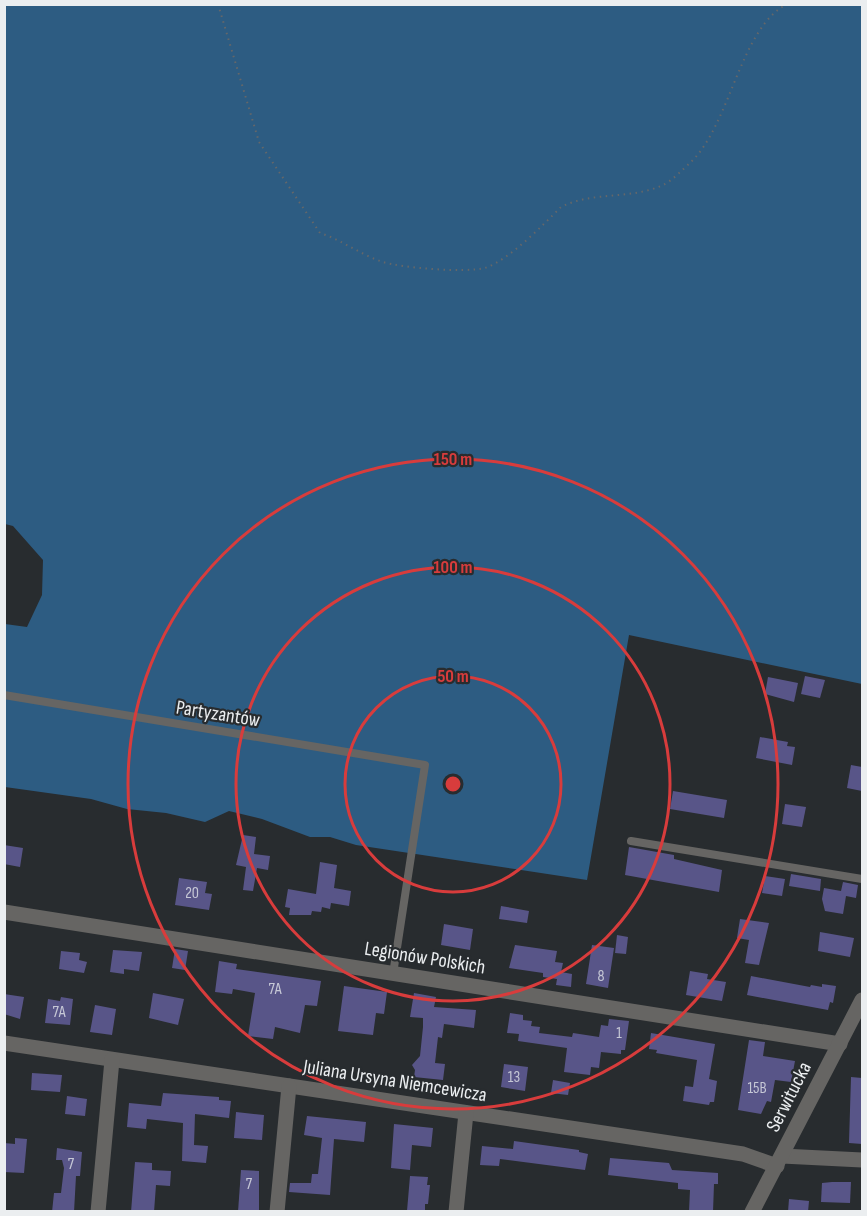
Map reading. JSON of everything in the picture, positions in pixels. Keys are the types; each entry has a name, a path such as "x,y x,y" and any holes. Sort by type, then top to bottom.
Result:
{"street":[{"name":"Legionów Polskich","path":"4,912 840,1044"},
{"name":"Serwitucka","path":"752,1212 862,1000"},
{"name":"Juliana Ursyna Niemcewicza","path":"4,1043 779,1161 862,1160"},
{"path":"98,1212 112,1060"},
{"path":"277,1212 289,1086"},
{"path":"456,1212 466,1113"}],"lane":[{"name":"Partyzantów","path":"4,695 425,765 393,974"},
{"path":"632,841 862,879"}],"path":[{"path":"218,4 259,142 320,232 335,237 381,261 404,267 470,269 485,268 500,260 561,207 572,201 664,185 693,161 721,117 758,31 787,4"}],"shaded area":[{"path":"5,5 862,5 862,684 629,635 587,880 356,845 330,837 310,837 262,819 229,811 205,822 166,813 127,809 91,799 5,787 5,624 27,627 42,595 43,560 13,526 5,524"}],"building":[{"path":"805,676 825,680 820,698 801,694"},
{"path":"768,677 798,683 794,702 765,694"},
{"path":"760,737 788,742 787,746 795,747 792,765 756,758"},
{"path":"851,765 862,767 862,791 847,788"},
{"path":"673,791 727,800 724,818 670,809"},
{"path":"785,804 806,807 802,827 782,824"},
{"path":"243,835 256,837 254,854 270,856 268,870 257,868 253,891 243,890 246,867 236,865"},
{"path":"4,845 23,848 20,867 4,864"},
{"path":"629,847 674,855 674,859 722,870 719,892 625,875"},
{"path":"320,862 337,865 334,888 351,891 349,906 331,903 330,909 322,907 321,912 312,911 311,915 289,915 290,908 285,907 288,889 316,894"},
{"path":"791,874 821,879 820,891 789,886"},
{"path":"765,876 785,879 782,896 762,893"},
{"path":"179,878 207,882 205,893 212,894 209,910 175,905"},
{"path":"843,882 858,885 856,898 846,896 843,914 825,911 822,899 824,888 841,891"},
{"path":"501,906 529,911 527,923 499,919"},
{"path":"740,919 769,923 759,965 745,963 749,940 737,938"},
{"path":"444,924 473,929 470,950 441,945"},
{"path":"820,932 854,938 850,957 818,951"},
{"path":"617,935 628,937 626,954 615,953"},
{"path":"515,945 557,951 555,962 563,963 561,972 572,974 571,987 556,985 557,979 543,977 543,973 509,968"},
{"path":"592,945 614,948 608,988 586,984"},
{"path":"175,949 188,951 185,970 172,968"},
{"path":"113,950 142,952 139,971 124,969 124,974 110,972"},
{"path":"61,951 80,953 79,960 87,962 84,973 59,969"},
{"path":"219,961 237,964 236,969 321,981 317,1006 305,1005 300,1033 275,1027 273,1039 248,1036 255,993 233,989 232,994 215,992"},
{"path":"690,971 708,974 707,979 726,982 722,1001 686,995"},
{"path":"751,976 810,987 811,985 822,987 822,984 836,986 833,1003 830,1002 828,1010 747,995"},
{"path":"344,986 387,992 384,1014 376,1013 373,1035 338,1031"},
{"path":"153,993 184,999 178,1025 149,1018"},
{"path":"414,993 436,997 434,1007 476,1010 474,1028 444,1024 442,1038 438,1037 435,1063 445,1064 443,1080 414,1077 415,1070 412,1065 420,1056 423,1018 410,1017"},
{"path":"4,994 24,997 20,1019 4,1014"},
{"path":"61,997 73,999 70,1025 45,1023 48,999 60,1001"},
{"path":"95,1005 116,1009 112,1035 90,1032"},
{"path":"510,1013 523,1015 523,1020 532,1021 531,1026 540,1027 539,1033 572,1037 573,1033 599,1037 601,1025 608,1026 609,1019 629,1021 625,1050 621,1050 621,1054 601,1052 599,1068 591,1067 590,1075 564,1072 567,1048 518,1041 519,1034 507,1033"},
{"path":"651,1033 715,1044 709,1079 717,1081 714,1102 710,1102 709,1105 683,1101 685,1086 693,1087 697,1060 656,1053 657,1050 649,1049"},
{"path":"749,1040 765,1042 763,1056 795,1061 791,1082 775,1080 771,1102 767,1101 761,1114 738,1110"},
{"path":"504,1064 528,1067 525,1091 501,1087"},
{"path":"32,1073 62,1075 60,1092 31,1090"},
{"path":"851,1077 862,1078 862,1144 849,1143"},
{"path":"553,1080 570,1083 568,1095 551,1093"},
{"path":"163,1093 219,1097 219,1100 231,1101 229,1118 195,1114 194,1145 208,1146 206,1163 182,1161 183,1123 147,1119 146,1129 127,1127 129,1103 161,1106"},
{"path":"67,1096 87,1099 85,1116 65,1114"},
{"path":"236,1112 264,1115 262,1140 234,1138"},
{"path":"307,1116 366,1122 364,1142 334,1139 330,1195 289,1192 290,1183 311,1183 312,1174 318,1174 322,1138 304,1135"},
{"path":"394,1124 433,1128 431,1147 412,1145 410,1170 391,1168"},
{"path":"15,1138 27,1139 24,1173 4,1172 4,1143 15,1144"},
{"path":"514,1141 579,1150 579,1152 588,1154 585,1170 500,1159 499,1166 480,1165 482,1146 513,1149"},
{"path":"57,1148 82,1152 80,1176 76,1176 74,1212 52,1212 54,1193 61,1193 64,1168 62,1160 56,1160"},
{"path":"610,1158 669,1163 672,1170 718,1173 718,1184 714,1184 713,1212 689,1212 690,1190 678,1189 678,1183 608,1175"},
{"path":"135,1162 152,1163 152,1170 171,1171 170,1186 156,1185 154,1212 131,1212"},
{"path":"241,1170 259,1171 259,1212 238,1212"},
{"path":"410,1176 428,1177 427,1185 430,1185 425,1212 407,1211"},
{"path":"851,1182 850,1203 821,1202 822,1183"},
{"path":"789,1199 809,1201 808,1212 788,1212"}]}
